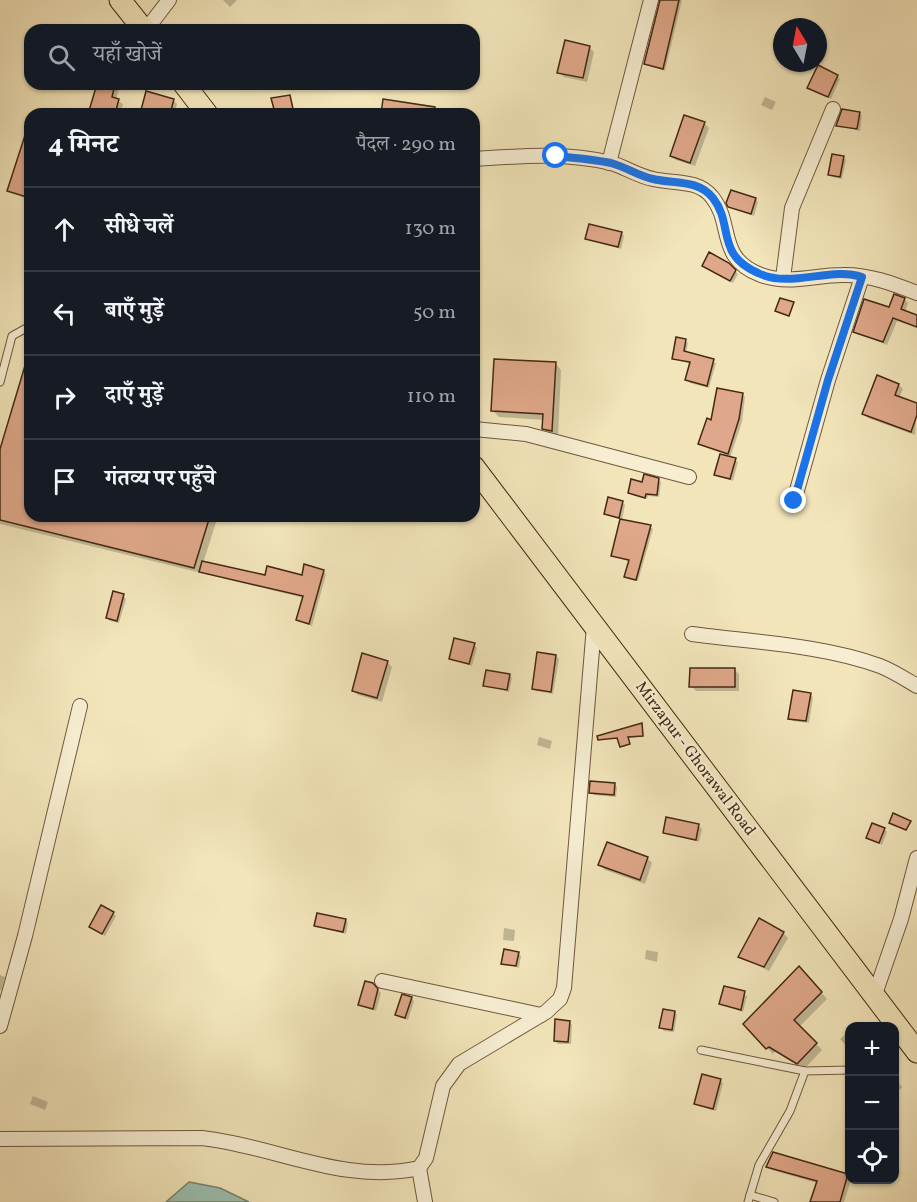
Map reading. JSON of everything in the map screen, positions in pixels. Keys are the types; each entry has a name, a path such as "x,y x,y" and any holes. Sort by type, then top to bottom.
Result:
{"main road":[{"path":"120,0 140,24"},
{"path":"189,90 202,108"},
{"name":"Mirzapur - Ghorawal Road","path":"480,475 891,1022"},
{"name":"Mirzapur - Ghorawal Road","path":"899,1033 917,1052"}],"street":[{"path":"150,24 169,0"},
{"path":"609,163 651,0"},
{"path":"783,278 792,208 833,109"},
{"path":"480,159 556,156 609,163 654,180 687,183 703,188 713,198 719,210 726,238 738,260 760,275 806,280 842,274 882,280 917,293"},
{"path":"794,501 828,380 862,277"},
{"path":"480,430 526,434 689,477"},
{"path":"0,1139 202,1138 234,1142 339,1170 398,1173 419,1168 426,1158 443,1086 448,1076 459,1064 554,1006 564,988 594,626"},
{"path":"692,634 802,648 861,660 882,667 917,686"},
{"path":"0,1026 25,936 80,706"},
{"path":"874,997 901,919 917,858"},
{"path":"382,981 541,1015"},
{"path":"419,1168 425,1202"}],"lane":[{"path":"0,382 12,336 24,329"},
{"path":"701,1050 805,1071 845,1071"},
{"path":"774,1202 749,1199 759,1165 787,1117 805,1071"}],"shaded area":[{"path":"189,1182 220,1188 249,1202 166,1202"}],"building":[{"path":"660,0 679,0 663,69 644,64"},
{"path":"565,40 590,46 583,78 557,73"},
{"path":"827,70 838,75 828,97 807,88 815,72 827,72"},
{"path":"95,90 114,90 112,97 119,99 117,108 90,108"},
{"path":"146,91 174,99 172,108 142,108"},
{"path":"290,95 293,108 274,108 271,98"},
{"path":"383,99 435,107 435,108 382,108"},
{"path":"842,109 860,112 857,129 836,126"},
{"path":"684,115 705,122 690,163 670,156"},
{"path":"24,138 24,196 7,191"},
{"path":"832,154 844,156 840,177 828,175"},
{"path":"731,190 756,198 751,214 728,207 726,203"},
{"path":"589,224 622,232 618,247 585,239"},
{"path":"709,252 729,263 736,270 730,281 702,266"},
{"path":"894,294 905,298 901,309 917,315 917,327 893,318 883,342 853,332 864,299 889,307"},
{"path":"780,298 794,302 789,316 775,311"},
{"path":"676,337 686,339 684,351 714,359 707,386 685,380 690,362 672,359"},
{"path":"494,359 556,362 552,431 542,429 543,414 491,411"},
{"path":"24,369 24,522 208,522 194,568 0,520 0,449"},
{"path":"877,375 899,384 895,395 917,403 917,415 911,432 862,414"},
{"path":"717,388 743,393 739,419 728,454 698,444 707,418 711,420"},
{"path":"720,454 736,458 730,479 714,475"},
{"path":"644,474 659,478 657,495 646,494 645,498 628,493 631,479 642,482"},
{"path":"608,497 623,501 619,518 604,514"},
{"path":"620,519 651,525 636,580 624,577 629,560 611,556"},
{"path":"202,561 265,575 267,566 302,575 304,564 324,570 309,624 296,620 303,596 199,572"},
{"path":"113,591 124,594 117,621 106,618"},
{"path":"454,638 475,643 469,664 449,659"},
{"path":"537,652 556,655 551,692 532,689"},
{"path":"362,653 388,661 377,698 352,691"},
{"path":"690,668 735,668 735,687 689,687"},
{"path":"486,670 510,674 507,690 483,686"},
{"path":"793,690 811,693 806,721 788,719"},
{"path":"642,723 643,736 628,737 630,744 620,747 617,738 598,740 597,736"},
{"path":"590,781 615,783 614,795 589,793"},
{"path":"893,813 911,821 906,830 889,823"},
{"path":"666,817 699,824 696,840 663,833"},
{"path":"872,823 885,828 879,843 866,838"},
{"path":"607,842 648,857 640,880 598,865"},
{"path":"101,905 114,912 102,934 89,927"},
{"path":"317,913 346,919 343,932 314,926"},
{"path":"759,918 784,932 764,967 738,957"},
{"path":"504,949 519,952 516,966 501,964"},
{"path":"799,966 822,992 794,1020 817,1043 797,1064 769,1047 766,1049 743,1024"},
{"path":"365,981 373,983 378,989 373,1009 358,1005"},
{"path":"724,986 745,991 741,1010 719,1004"},
{"path":"402,994 412,997 405,1018 395,1015"},
{"path":"663,1009 675,1011 672,1030 659,1028"},
{"path":"555,1019 570,1021 568,1042 554,1041"},
{"path":"702,1074 721,1079 713,1109 694,1104"},
{"path":"773,1152 845,1173 845,1184 840,1202 810,1202 817,1181 766,1167"}],"route":[{"path":"556,156 609,163 654,180 687,183 703,188 713,198 719,210 731,250 742,264 760,275 806,280 842,274 862,277 828,380 794,501"}]}
